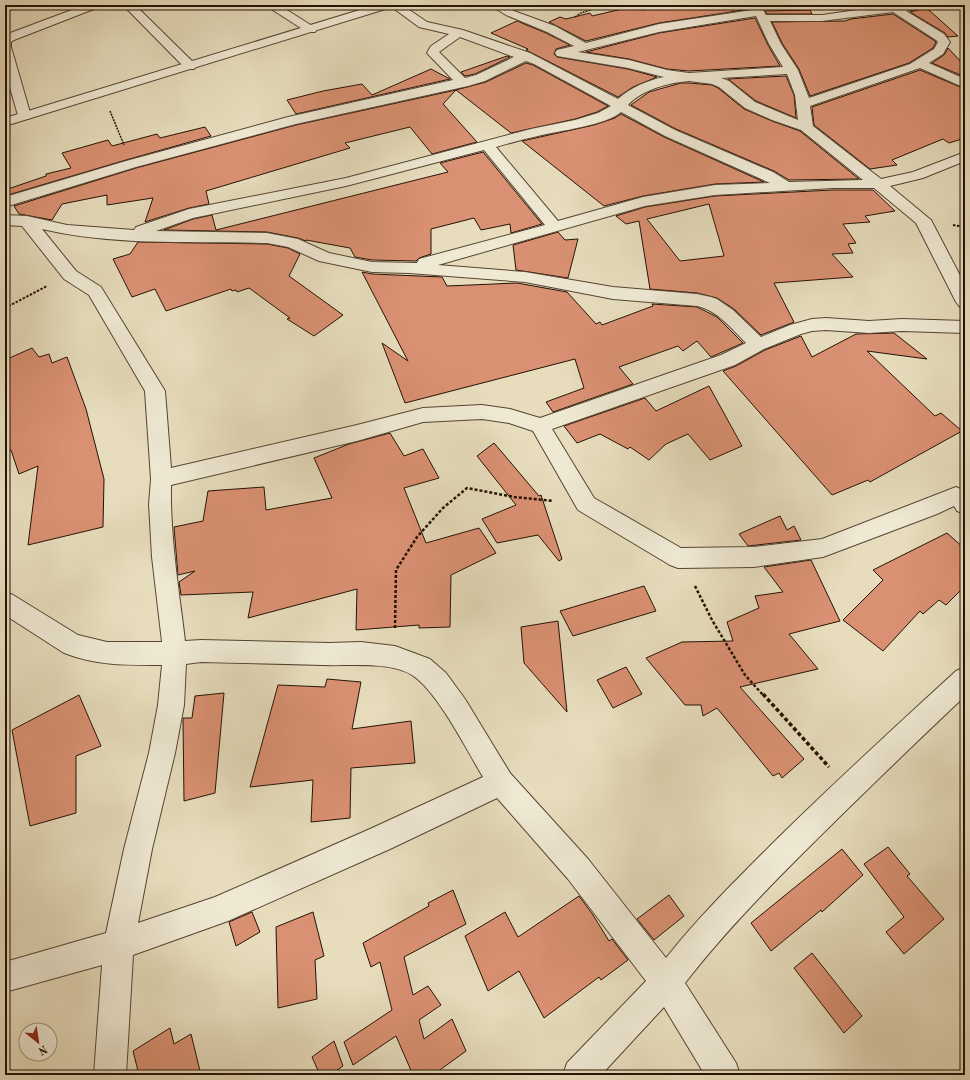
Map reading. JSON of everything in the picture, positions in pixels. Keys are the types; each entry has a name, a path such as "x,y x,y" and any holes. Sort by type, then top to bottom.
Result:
{"street":[{"path":"24,116 5,47 5,41 10,37 95,5"},
{"path":"132,5 190,66"},
{"path":"271,5 311,29"},
{"path":"5,122 311,29 363,9 388,5"},
{"path":"395,5 423,25 459,33 532,58 670,133 768,175 786,186"},
{"path":"496,5 510,13 551,29 585,46"},
{"path":"5,202 131,164 293,120 463,83 532,58 561,53 659,28 759,12 822,18 922,5"},
{"path":"804,104 908,69 939,51 944,42 940,37 894,8"},
{"path":"759,12 775,44 792,70 804,104 806,127"},
{"path":"459,33 435,49 433,53 463,83"},
{"path":"561,53 629,64 667,74 719,82 750,105 764,112 806,127 880,184 923,220 965,302"},
{"path":"919,63 965,84"},
{"path":"128,235 189,214 346,182 407,167 487,144 577,124 603,116 621,106 630,95 658,82 686,77 792,70"},
{"path":"487,144 554,226"},
{"path":"409,268 643,202 715,190 833,184 880,184 918,175 965,156"},
{"path":"16,220 67,230 128,235 267,238 292,243 325,257 372,267 409,268 525,277 612,293 697,300 712,303 727,314 758,345"},
{"path":"16,220 70,275 95,291 155,391 161,479 160,504 163,557 175,654 170,712 162,753 138,849 119,945 110,1075"},
{"path":"161,479 357,433 423,415 482,412 510,416 540,426 721,363 796,329 812,325 826,324 869,327 902,325 965,327"},
{"path":"540,426 586,504 678,558 754,556 823,548 929,508 951,497 956,496 960,498 965,505"},
{"path":"5,602 73,645 106,653 175,654 201,651 329,654 361,653 395,657 421,667 437,682 456,708 501,782 578,869 666,982 724,1075"},
{"path":"579,1075 666,982 697,943 754,882 848,788 965,679"},
{"path":"5,977 119,945 218,911 380,839 501,782"}],"path":[{"path":"551,29 569,22 581,12 605,5"},
{"path":"101,94 120,133 131,164"},
{"path":"5,308 70,275"},
{"path":"395,657 396,570 416,537 443,508 467,488 514,497 586,504"},
{"path":"678,558 692,580 712,620 745,674 848,788"}],"building":[{"path":"676,5 688,5 692,9 739,5 744,10 659,23 586,41 549,22 560,17 566,19 590,13 592,16 635,6 642,10"},
{"path":"926,8 958,36 948,37 945,33 910,12"},
{"path":"810,10 812,14 767,14 765,11"},
{"path":"893,14 935,41 936,42 933,48 909,63 810,96 799,69 782,43 772,22 845,21"},
{"path":"755,18 780,66 689,71 667,69 629,59 586,52 659,33"},
{"path":"517,21 570,45 556,49 554,54 557,57 628,69 657,77 633,87 618,97 526,50 528,49 491,33"},
{"path":"948,48 965,66 965,77 932,63 944,55"},
{"path":"507,56 510,57 475,74 465,76 461,72"},
{"path":"526,63 533,65 608,106 597,112 575,119 511,133 456,90 486,82"},
{"path":"431,69 450,79 296,114 287,100 323,91 362,84 372,95"},
{"path":"920,70 965,89 965,138 949,143 943,139 892,160 897,165 870,169 814,125 812,107"},
{"path":"786,76 794,95 796,118 756,101 728,79"},
{"path":"681,83 712,85 744,109 800,131 859,179 789,180 774,171 676,129 631,105 649,92"},
{"path":"456,90 443,104 477,142 432,154 410,127 345,143 350,148 206,191 209,204 189,208 145,222 153,198 107,205 107,195 62,204 52,220 19,214 14,206 136,168 296,125"},
{"path":"621,114 664,137 764,182 715,184 643,196 604,206 522,141 594,125 615,118"},
{"path":"205,127 211,136 8,195 5,190 46,176 46,174 71,168 62,153 108,140 112,146 157,134 160,138"},
{"path":"483,152 542,224 511,233 510,224 481,230 474,218 431,229 431,254 419,258 416,261 372,260 355,257 350,248 306,241 267,232 164,230 193,219 212,215 216,230 448,172 440,163"},
{"path":"833,190 873,190 895,211 865,216 870,222 843,224 856,243 848,244 853,253 832,254 853,277 774,283 794,322 761,335 734,309 717,298 697,293 650,289 639,221 626,224 616,216 645,207 715,196","holes":["709,204 724,256 680,261 647,219"]},
{"path":"558,232 565,240 578,239 568,278 516,270 513,245"},
{"path":"138,242 267,244 288,248 300,254 289,276 343,315 314,336 287,319 290,318 249,288 237,292 236,290 232,291 231,289 166,311 155,289 132,297 113,259 130,254"},
{"path":"362,272 372,274 442,277 447,286 517,283 567,292 596,324 600,322 602,325 653,306 652,304 697,307 717,317 743,343 711,357 697,341 683,351 678,346 619,367 633,384 553,412 546,402 584,388 575,359 405,403 382,343 408,361"},
{"path":"894,333 927,359 867,351 935,416 941,413 962,431 870,482 868,480 832,495 723,371 736,366 765,350 801,336 812,357 856,334"},
{"path":"32,348 39,357 49,354 52,363 67,357 86,409 104,479 103,527 28,545 38,466 19,474 11,450 5,452 5,360"},
{"path":"709,386 742,446 710,460 688,434 666,444 649,460 630,447 628,449 600,434 577,443 564,426 645,398 656,411"},
{"path":"390,433 404,456 423,449 439,478 404,488 426,543 479,528 496,553 451,575 450,627 419,628 419,625 356,630 357,589 248,618 253,592 181,595 179,582 195,571 178,575 174,527 203,521 208,491 264,487 266,510 332,498 314,458 349,444"},
{"path":"494,443 539,496 541,495 562,559 559,561 538,535 497,543 482,519 516,505 477,456"},
{"path":"780,516 787,530 794,526 801,540 748,546 739,534"},
{"path":"947,533 965,549 965,586 946,605 939,600 923,614 920,611 883,651 843,620 883,580 873,570"},
{"path":"811,560 840,621 789,634 818,669 740,687 804,759 782,778 779,773 773,776 717,708 703,716 701,705 685,705 646,658 682,642 733,641 727,622 759,608 755,596 783,592 764,567"},
{"path":"644,586 656,611 573,636 560,611"},
{"path":"558,621 567,712 524,663 521,627"},
{"path":"626,667 642,694 613,708 597,680"},
{"path":"327,679 361,682 352,729 411,721 415,763 351,768 350,818 311,822 313,780 250,787 278,685 325,687"},
{"path":"224,693 215,793 184,801 183,718 192,718 195,696"},
{"path":"79,695 101,746 76,756 76,813 30,826 12,730"},
{"path":"888,847 910,874 907,876 944,919 904,954 886,932 904,917 864,864"},
{"path":"842,849 863,875 822,912 821,910 771,951 751,923"},
{"path":"453,890 466,924 404,957 413,995 428,986 441,1005 419,1020 424,1039 452,1019 466,1051 433,1075 413,1075 396,1036 353,1065 344,1042 392,1010 380,962 371,967 363,943 429,906 428,903"},
{"path":"669,895 684,916 654,940 637,919"},
{"path":"579,896 609,941 612,939 628,960 601,980 599,977 544,1018 519,971 488,991 465,936 505,912 518,937"},
{"path":"252,912 260,932 236,946 229,922"},
{"path":"313,912 324,956 315,960 317,999 278,1008 276,927"},
{"path":"812,953 862,1016 844,1033 794,968"},
{"path":"170,1028 174,1044 191,1034 201,1075 139,1075 133,1051"},
{"path":"334,1041 343,1066 330,1075 320,1075 312,1057"}]}
